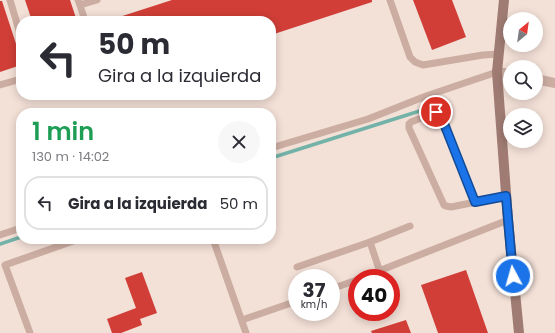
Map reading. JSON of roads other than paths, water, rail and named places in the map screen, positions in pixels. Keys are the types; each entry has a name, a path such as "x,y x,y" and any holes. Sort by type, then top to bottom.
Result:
{"street":[{"path":"504,0 497,72 508,220 519,333"},
{"path":"497,72 503,73"},
{"path":"543,80 555,83"}],"lane":[{"path":"10,0 16,20"},
{"path":"83,16 79,3 97,0"},
{"path":"390,0 410,57 415,62 423,65 498,54"},
{"path":"276,147 368,119 426,96 497,72"},
{"path":"0,85 16,80"},
{"path":"475,202 439,114 436,112 411,122 409,124 409,128 444,205 451,206 475,202 506,196"},
{"path":"387,269 508,220"},
{"path":"297,267 370,242 410,226"},
{"path":"0,235 16,230"},
{"path":"370,242 379,269"},
{"path":"30,333 3,266 65,244"},
{"path":"215,244 246,333"},
{"path":"242,320 288,304"}],"waterway":[{"path":"276,156 426,109"},
{"path":"0,244 16,239"}]}
